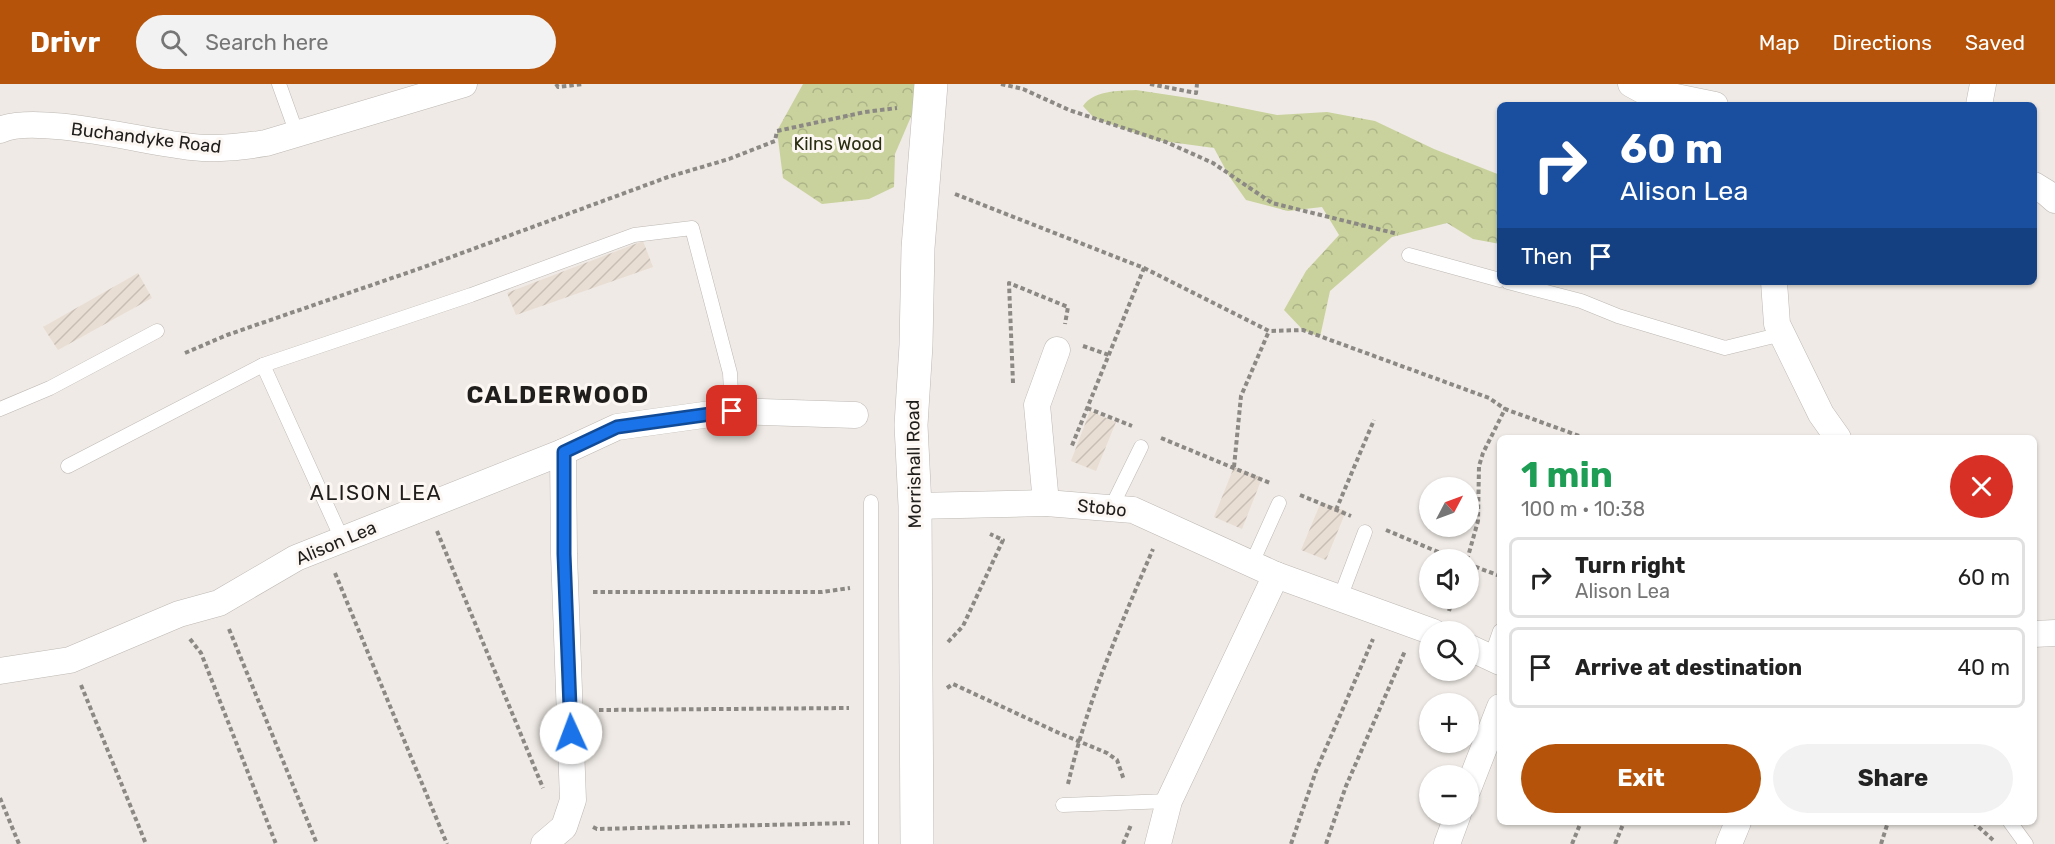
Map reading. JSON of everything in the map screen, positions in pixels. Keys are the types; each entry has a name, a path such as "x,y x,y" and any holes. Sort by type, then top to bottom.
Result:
{"street":[{"name":"Buchandyke Road","path":"0,130 32,125 90,131 194,148 232,148 266,144 464,84"},
{"name":"Morrishall Road","path":"916,844 915,506 911,425 916,345 918,248 931,84"},
{"path":"1630,84 1642,90 1700,102"},
{"path":"1980,102 1983,84"},
{"path":"2037,187 2055,200"},
{"path":"1774,285 1777,324 1821,414 1836,435"},
{"path":"1046,503 1037,405 1067,341"},
{"name":"Alison Lea","path":"0,671 70,660 178,614 219,603 296,558 564,452 617,427 732,411 855,415"},
{"path":"544,844 564,827 573,800 565,592 564,452"},
{"name":"Stobo","path":"915,506 1046,503 1133,510 1276,575 1419,626"},
{"path":"1158,844 1169,801 1276,575"},
{"path":"2037,634 2055,633"},
{"path":"1477,765 1497,715"},
{"path":"1447,844 1454,825"},
{"path":"1729,844 1737,825"}],"lane":[{"path":"279,84 297,134"},
{"path":"68,466 263,365 471,295 634,235 692,228 730,373 732,411"},
{"path":"1409,255 1497,279"},
{"path":"1520,285 1581,301 1618,316 1725,348 1782,334"},
{"path":"0,409 50,388 157,331"},
{"path":"263,365 333,543"},
{"path":"1111,508 1140,447"},
{"path":"871,502 872,844"},
{"path":"1251,563 1279,503"},
{"path":"1340,598 1365,532"},
{"path":"1486,655 1497,637"},
{"path":"1064,805 1169,801"},
{"path":"2012,825 2026,844"}],"path":[{"path":"556,84 558,87 583,84"},
{"path":"1000,84 1023,89 1069,110 1166,142 1213,163 1272,203 1399,235 1409,255"},
{"path":"1150,84 1196,93 1197,84"},
{"path":"185,353 227,335 414,270 668,177 729,159 775,141 777,131 865,112 904,107"},
{"path":"953,193 1144,268 1269,331 1303,330 1489,398 1505,409 1577,435"},
{"path":"1071,449 1144,268"},
{"path":"1013,385 1009,283 1068,307 1067,341 1109,355"},
{"path":"1234,467 1241,396 1269,331"},
{"path":"1470,549 1478,521 1479,466 1505,409"},
{"path":"1336,510 1374,420"},
{"path":"426,505 545,793"},
{"path":"947,651 948,641 963,626 1002,540 977,528 972,505"},
{"path":"1064,805 1078,740 1113,644 1164,524"},
{"path":"333,543 447,844"},
{"path":"1479,568 1497,575"},
{"path":"565,592 822,592 871,584"},
{"path":"219,603 318,844"},
{"path":"1292,844 1316,771 1384,614"},
{"path":"188,636 201,653 276,844"},
{"path":"1326,844 1346,786 1419,640"},
{"path":"70,660 146,844"},
{"path":"946,679 946,699"},
{"path":"946,688 952,684 1059,734 1107,753 1117,760 1132,803"},
{"path":"570,710 871,707"},
{"path":"0,798 19,844"},
{"path":"568,816 597,829 848,823"},
{"path":"1572,844 1580,825"},
{"path":"1615,844 1623,825"},
{"path":"1881,844 1887,825"},
{"path":"1976,825 1998,844"}],"shaded area":[{"path":"643,241 653,267 516,315 507,293"},
{"path":"138,273 152,298 58,350 43,327"},
{"path":"1090,411 1116,422 1096,471 1071,461"},
{"path":"1234,467 1262,478 1242,529 1214,517"},
{"path":"1321,502 1346,511 1326,560 1301,550"}],"green space":[{"name":"Kilns Wood","path":"803,84 925,84 895,154 894,187 869,199 822,204 783,178 777,131"},
{"path":"1136,90 1277,115 1327,112 1375,121 1434,149 1497,174 1497,243 1473,239 1447,223 1392,237 1330,291 1320,337 1303,330 1284,310 1306,271 1339,235 1322,207 1288,211 1246,200 1229,176 1214,148 1155,140 1094,118 1083,106 1093,97 1114,91"}],"district":[{"name":"CALDERWOOD","path":"558,395"},
{"name":"ALISON LEA","path":"376,493"}],"route":[{"path":"571,733 564,554 564,452 617,427 732,411"}]}
